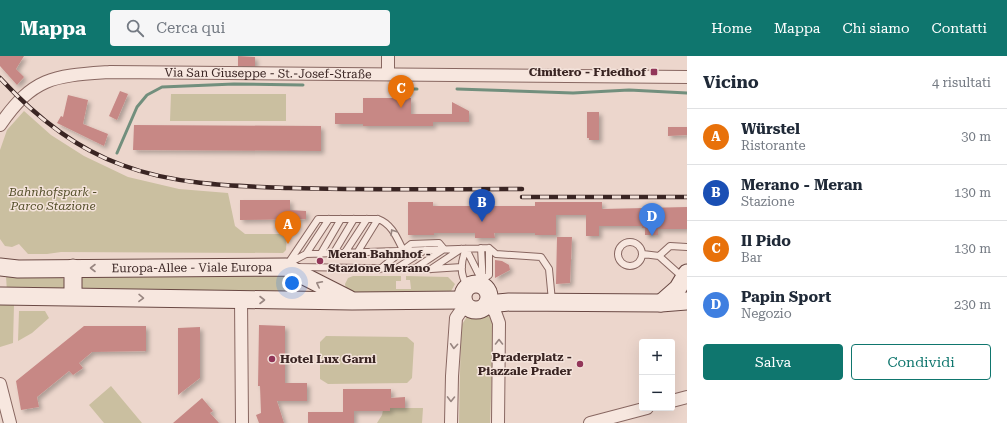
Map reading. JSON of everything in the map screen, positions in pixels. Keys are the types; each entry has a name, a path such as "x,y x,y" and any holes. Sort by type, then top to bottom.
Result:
{"street":[{"path":"388,56 388,73"},
{"name":"Via San Giuseppe - St.-Josef-Straße","path":"0,125 24,96 39,84 53,78 110,72 336,75 388,73 687,77"},
{"name":"Europa-Allee - Viale Europa","path":"0,267 290,267 352,301 472,298"},
{"path":"284,300 293,294 296,289 297,279 290,267"},
{"path":"73,268 73,296"},
{"path":"661,303 686,282"},
{"path":"0,296 352,301"},
{"path":"472,298 510,302 552,303 687,302"},
{"path":"472,298 495,312 499,323 498,423"},
{"path":"451,423 452,376 472,298"},
{"path":"241,300 242,423"},
{"path":"499,323 510,302"},
{"path":"0,384 7,422"},
{"path":"675,400 687,397"},
{"path":"590,423 639,410"}],"lane":[{"path":"290,267 306,254 329,219"},
{"path":"333,254 354,219"},
{"path":"344,254 367,219"},
{"path":"290,267 318,220 378,219 383,221 392,229 403,250"},
{"path":"357,253 378,219"},
{"path":"320,255 341,220"},
{"path":"629,241 637,243 643,254 640,262 633,266 625,265 618,256 619,248 629,241"},
{"path":"380,269 410,244 439,243 444,249"},
{"path":"659,256 670,246 687,246"},
{"path":"472,298 481,248"},
{"path":"306,254 320,255 403,250 489,248 496,254 541,257 549,269 552,303"},
{"path":"472,298 488,275 489,248"},
{"path":"414,269 444,249"},
{"path":"464,249 472,298"},
{"path":"464,249 461,261 464,280 472,298"},
{"path":"431,269 464,249"},
{"path":"396,269 426,250"},
{"path":"643,254 659,256 686,282"},
{"path":"290,267 380,269 431,269 462,267"}],"green space":[{"path":"171,94 286,94 286,121 170,121"},
{"name":"Bahnhofspark - Parco Stazione","path":"24,111 51,135 84,156 128,177 179,189 228,193 235,226 245,234 287,234 286,250 283,253 61,252 28,254 19,244 12,247 5,246 0,239 0,150 7,130"},
{"path":"282,273 293,283 292,289 289,292 81,292 77,281 83,275"},
{"path":"60,275 66,282 64,290 7,292 6,276"},
{"path":"353,276 401,276 401,281 396,281 396,289 411,289 410,280 406,280 406,276 448,277 455,284 450,293 355,295 346,289 345,284 348,278"},
{"path":"0,305 14,305 13,343 0,347"},
{"path":"19,311 45,311 49,318 32,333 18,341"},
{"path":"474,312 486,313 494,322 490,423 459,423 461,326 468,315"},
{"path":"326,336 407,337 414,343 412,378 407,383 328,384 320,379 320,342"},
{"path":"111,386 142,423 104,423 89,405"},
{"path":"390,408 423,408 422,423 377,423 383,410 390,411"}],"building":[{"path":"0,56 24,56 16,69 24,77 17,85 0,66"},
{"path":"238,56 255,57 255,66 238,66"},
{"path":"120,91 128,94 117,120 109,116"},
{"path":"68,95 88,100 83,124 108,134 104,146 57,123 61,116 63,117"},
{"path":"363,98 411,98 411,114 452,114 452,102 469,111 469,122 433,122 433,126 363,126 363,124 335,124 335,113 363,113"},
{"path":"587,112 599,112 599,140 589,140 589,138 587,138"},
{"path":"134,125 321,126 321,151 133,150"},
{"path":"668,127 687,127 687,135 668,136"},
{"path":"240,200 290,200 290,210 306,211 306,219 240,220"},
{"path":"408,202 433,202 433,206 535,206 535,202 602,202 602,209 687,207 687,229 658,229 658,235 645,235 645,228 642,228 642,226 599,226 599,236 586,236 586,215 556,215 556,235 535,235 535,233 494,233 495,238 475,238 475,233 434,233 434,235 408,235"},
{"path":"557,237 572,237 570,283 556,284"},
{"path":"495,260 502,261 509,265 510,270 495,278"},
{"path":"259,325 285,326 285,383 307,383 307,401 277,401 284,423 259,423 256,415 261,413 260,386 258,386"},
{"path":"84,326 146,326 146,351 92,352 79,363 83,368 73,375 69,371 37,397 39,407 21,410 16,381"},
{"path":"200,327 200,378 178,395 178,328"},
{"path":"343,389 391,389 391,398 405,397 405,408 390,408 390,411 354,411 354,423 308,423 308,412 343,412"},
{"path":"202,398 213,411 210,413 219,423 173,423"}],"waterway":[{"path":"117,153 137,107 147,95 162,87 234,84 303,85"},
{"path":"397,89 417,89"},
{"path":"457,89 573,93 629,90 687,93"}],"railway":[{"path":"0,78 27,105 71,140 104,158 142,172 163,177 183,181 226,185 289,188 522,189"},
{"path":"522,197 687,197"}],"place":[{"name":"Cimitero - Friedhof","path":"654,72"},
{"name":"Il Pido","path":"401,108"},
{"name":"Merano - Meran","path":"482,222"},
{"name":"Papin Sport","path":"652,236"},
{"name":"Würstel","path":"288,244"},
{"name":"Meran Bahnhof - Stazione Merano","path":"320,261"},
{"name":"Hotel Lux Garni","path":"272,359"},
{"name":"Praderplatz - Piazzale Prader","path":"580,364"}]}
